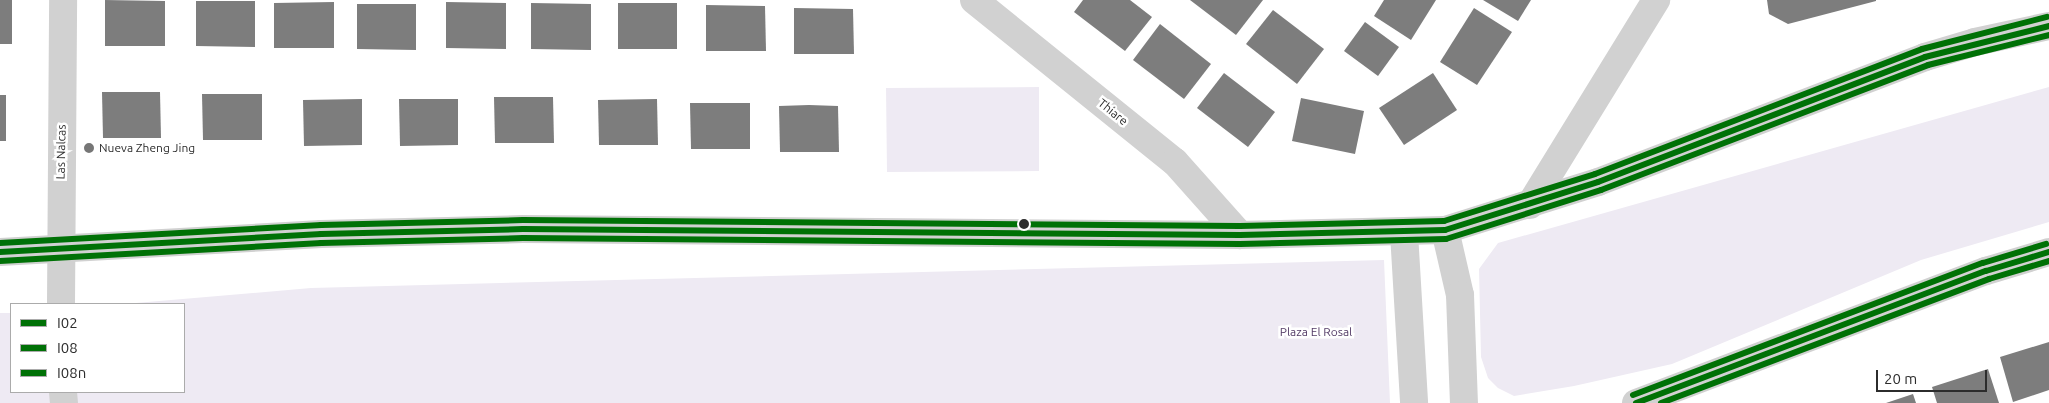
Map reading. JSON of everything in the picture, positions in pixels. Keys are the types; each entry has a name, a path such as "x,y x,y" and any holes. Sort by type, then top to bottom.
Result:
{"street":[{"name":"Las Nalcas","path":"61,303 63,0"},
{"name":"Thiare","path":"974,0 1175,162 1240,235"},
{"path":"1530,205 1656,0"},
{"path":"0,252 312,234 523,229 1240,235 1404,233 1445,230 1530,205 1925,57 1975,42 2049,26"},
{"path":"1445,230 1460,295 1464,403"},
{"path":"1404,233 1414,403"},
{"path":"1636,403 1986,271 2049,252"}],"green space":[{"path":"1039,87 1039,171 887,172 886,88"},
{"path":"2049,87 2049,222 1921,260 1672,364 1574,386 1514,396 1498,388 1488,378 1481,357 1479,269 1498,243"},
{"name":"Plaza El Rosal","path":"1384,260 1390,403 0,403 0,313 10,313 10,393 185,393 185,303 136,303 311,288"}],"building":[{"path":"0,0 12,0 12,44 0,44"},
{"path":"105,0 165,1 165,46 105,46"},
{"path":"1083,0 1130,0 1152,17 1125,51 1074,12"},
{"path":"1190,0 1263,0 1236,35"},
{"path":"1384,0 1436,0 1411,40 1374,16"},
{"path":"1483,0 1531,0 1518,21"},
{"path":"1767,0 1876,1 1788,24 1769,14"},
{"path":"196,1 255,1 255,47 196,46"},
{"path":"334,2 334,48 274,48 274,3"},
{"path":"446,2 506,3 506,49 446,48"},
{"path":"531,3 591,4 591,50 531,49"},
{"path":"618,3 677,3 677,49 618,49"},
{"path":"357,4 416,4 416,50 357,49"},
{"path":"706,5 765,6 766,51 706,51"},
{"path":"794,8 853,9 854,54 794,54"},
{"path":"1474,8 1512,32 1477,85 1440,62"},
{"path":"1273,10 1324,49 1297,84 1246,44"},
{"path":"1365,22 1399,47 1378,76 1344,51"},
{"path":"1160,24 1211,64 1184,99 1133,60"},
{"path":"1224,73 1275,112 1248,147 1197,108"},
{"path":"1433,73 1457,110 1404,145 1379,108"},
{"path":"102,92 160,92 161,138 103,138"},
{"path":"202,94 262,94 262,140 203,140"},
{"path":"0,95 6,95 6,141 0,141"},
{"path":"494,97 553,97 554,143 495,143"},
{"path":"1301,98 1364,111 1355,154 1292,141"},
{"path":"362,99 362,145 304,146 303,100"},
{"path":"399,99 458,99 458,145 400,146"},
{"path":"657,99 658,145 599,145 598,100"},
{"path":"690,103 750,103 750,149 691,149"},
{"path":"779,106 838,106 839,152 780,152"},
{"path":"2049,342 2049,390 2013,402 2000,357"},
{"path":"1988,369 1999,403 1937,403 1932,387"},
{"path":"1913,394 1916,403 1886,403"}],"transit line":[{"name":"I08n","path":"0,243 321,225 523,220 1240,226 1444,221 1595,174 1922,49 2047,17"},
{"name":"I02","path":"0,252 321,234 523,229 1240,235 1445,230 1598,182 1925,57 2049,26"},
{"name":"I08","path":"0,261 321,243 523,238 1240,244 1446,239 1601,190 1928,65 2049,35"},
{"name":"I08n","path":"1633,395 1983,263 2046,244"},
{"name":"I02","path":"1636,403 1986,271 2049,252"},
{"name":"I08","path":"1661,403 1989,279 2049,261"}],"place":[{"name":"Nueva Zheng Jing","path":"89,148"}]}
